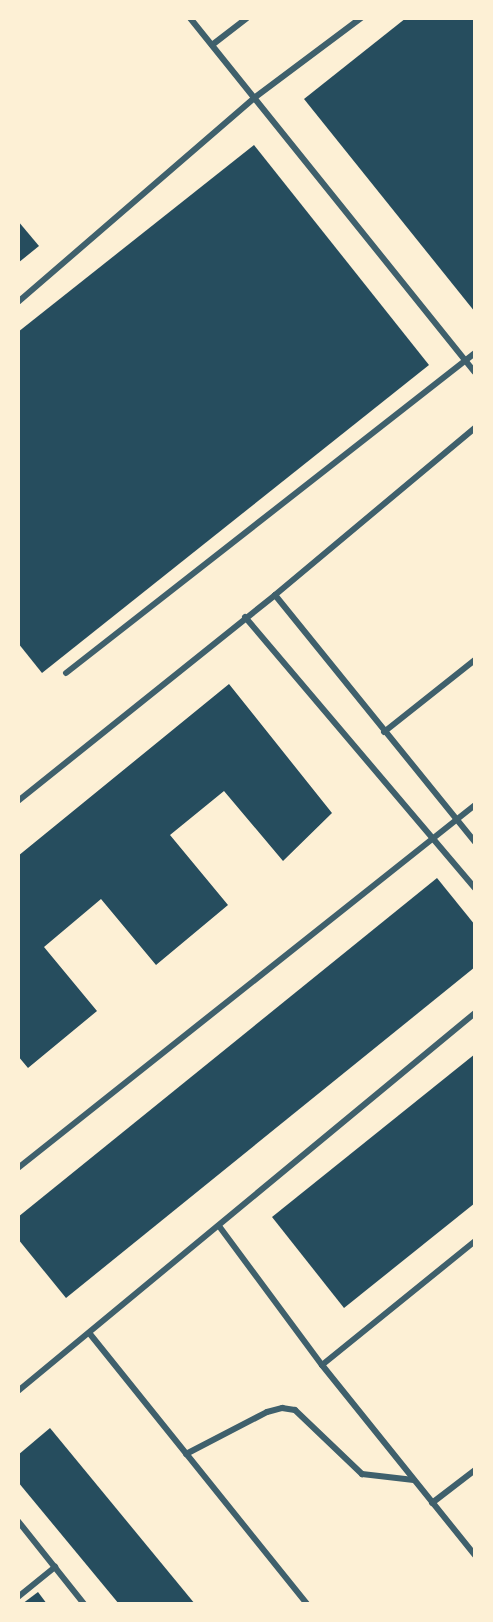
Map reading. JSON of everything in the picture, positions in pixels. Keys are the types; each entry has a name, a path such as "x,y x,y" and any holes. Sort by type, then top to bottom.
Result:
{"street":[{"path":"190,18 475,372"},
{"path":"212,45 247,18"},
{"path":"18,303 254,98 361,18"},
{"path":"66,673 475,353"},
{"path":"18,801 275,595 475,428"},
{"path":"275,595 475,842"},
{"path":"245,617 435,838 475,888"},
{"path":"384,732 475,660"},
{"path":"18,1168 475,806"},
{"path":"18,1390 90,1334 475,1013"},
{"path":"219,1226 322,1365 475,1555"},
{"path":"322,1365 475,1241"},
{"path":"90,1334 307,1604"},
{"path":"186,1454 267,1412 282,1408 295,1410 362,1474 414,1480"},
{"path":"432,1503 475,1470"},
{"path":"18,1521 84,1604"},
{"path":"18,1597 55,1567"}],"building":[{"path":"406,18 475,18 475,312 304,99"},
{"path":"254,145 429,365 42,673 18,643 18,332"},
{"path":"18,221 39,246 18,263"},
{"path":"229,684 332,813 283,861 224,791 170,835 228,905 156,965 101,899 44,947 97,1011 28,1068 18,1056 18,856"},
{"path":"437,878 475,925 475,967 66,1298 18,1239 18,1217"},
{"path":"475,1054 475,1203 344,1308 272,1217"},
{"path":"50,1428 195,1604 119,1604 18,1482 18,1455"},
{"path":"38,1592 47,1604 22,1604"}]}
